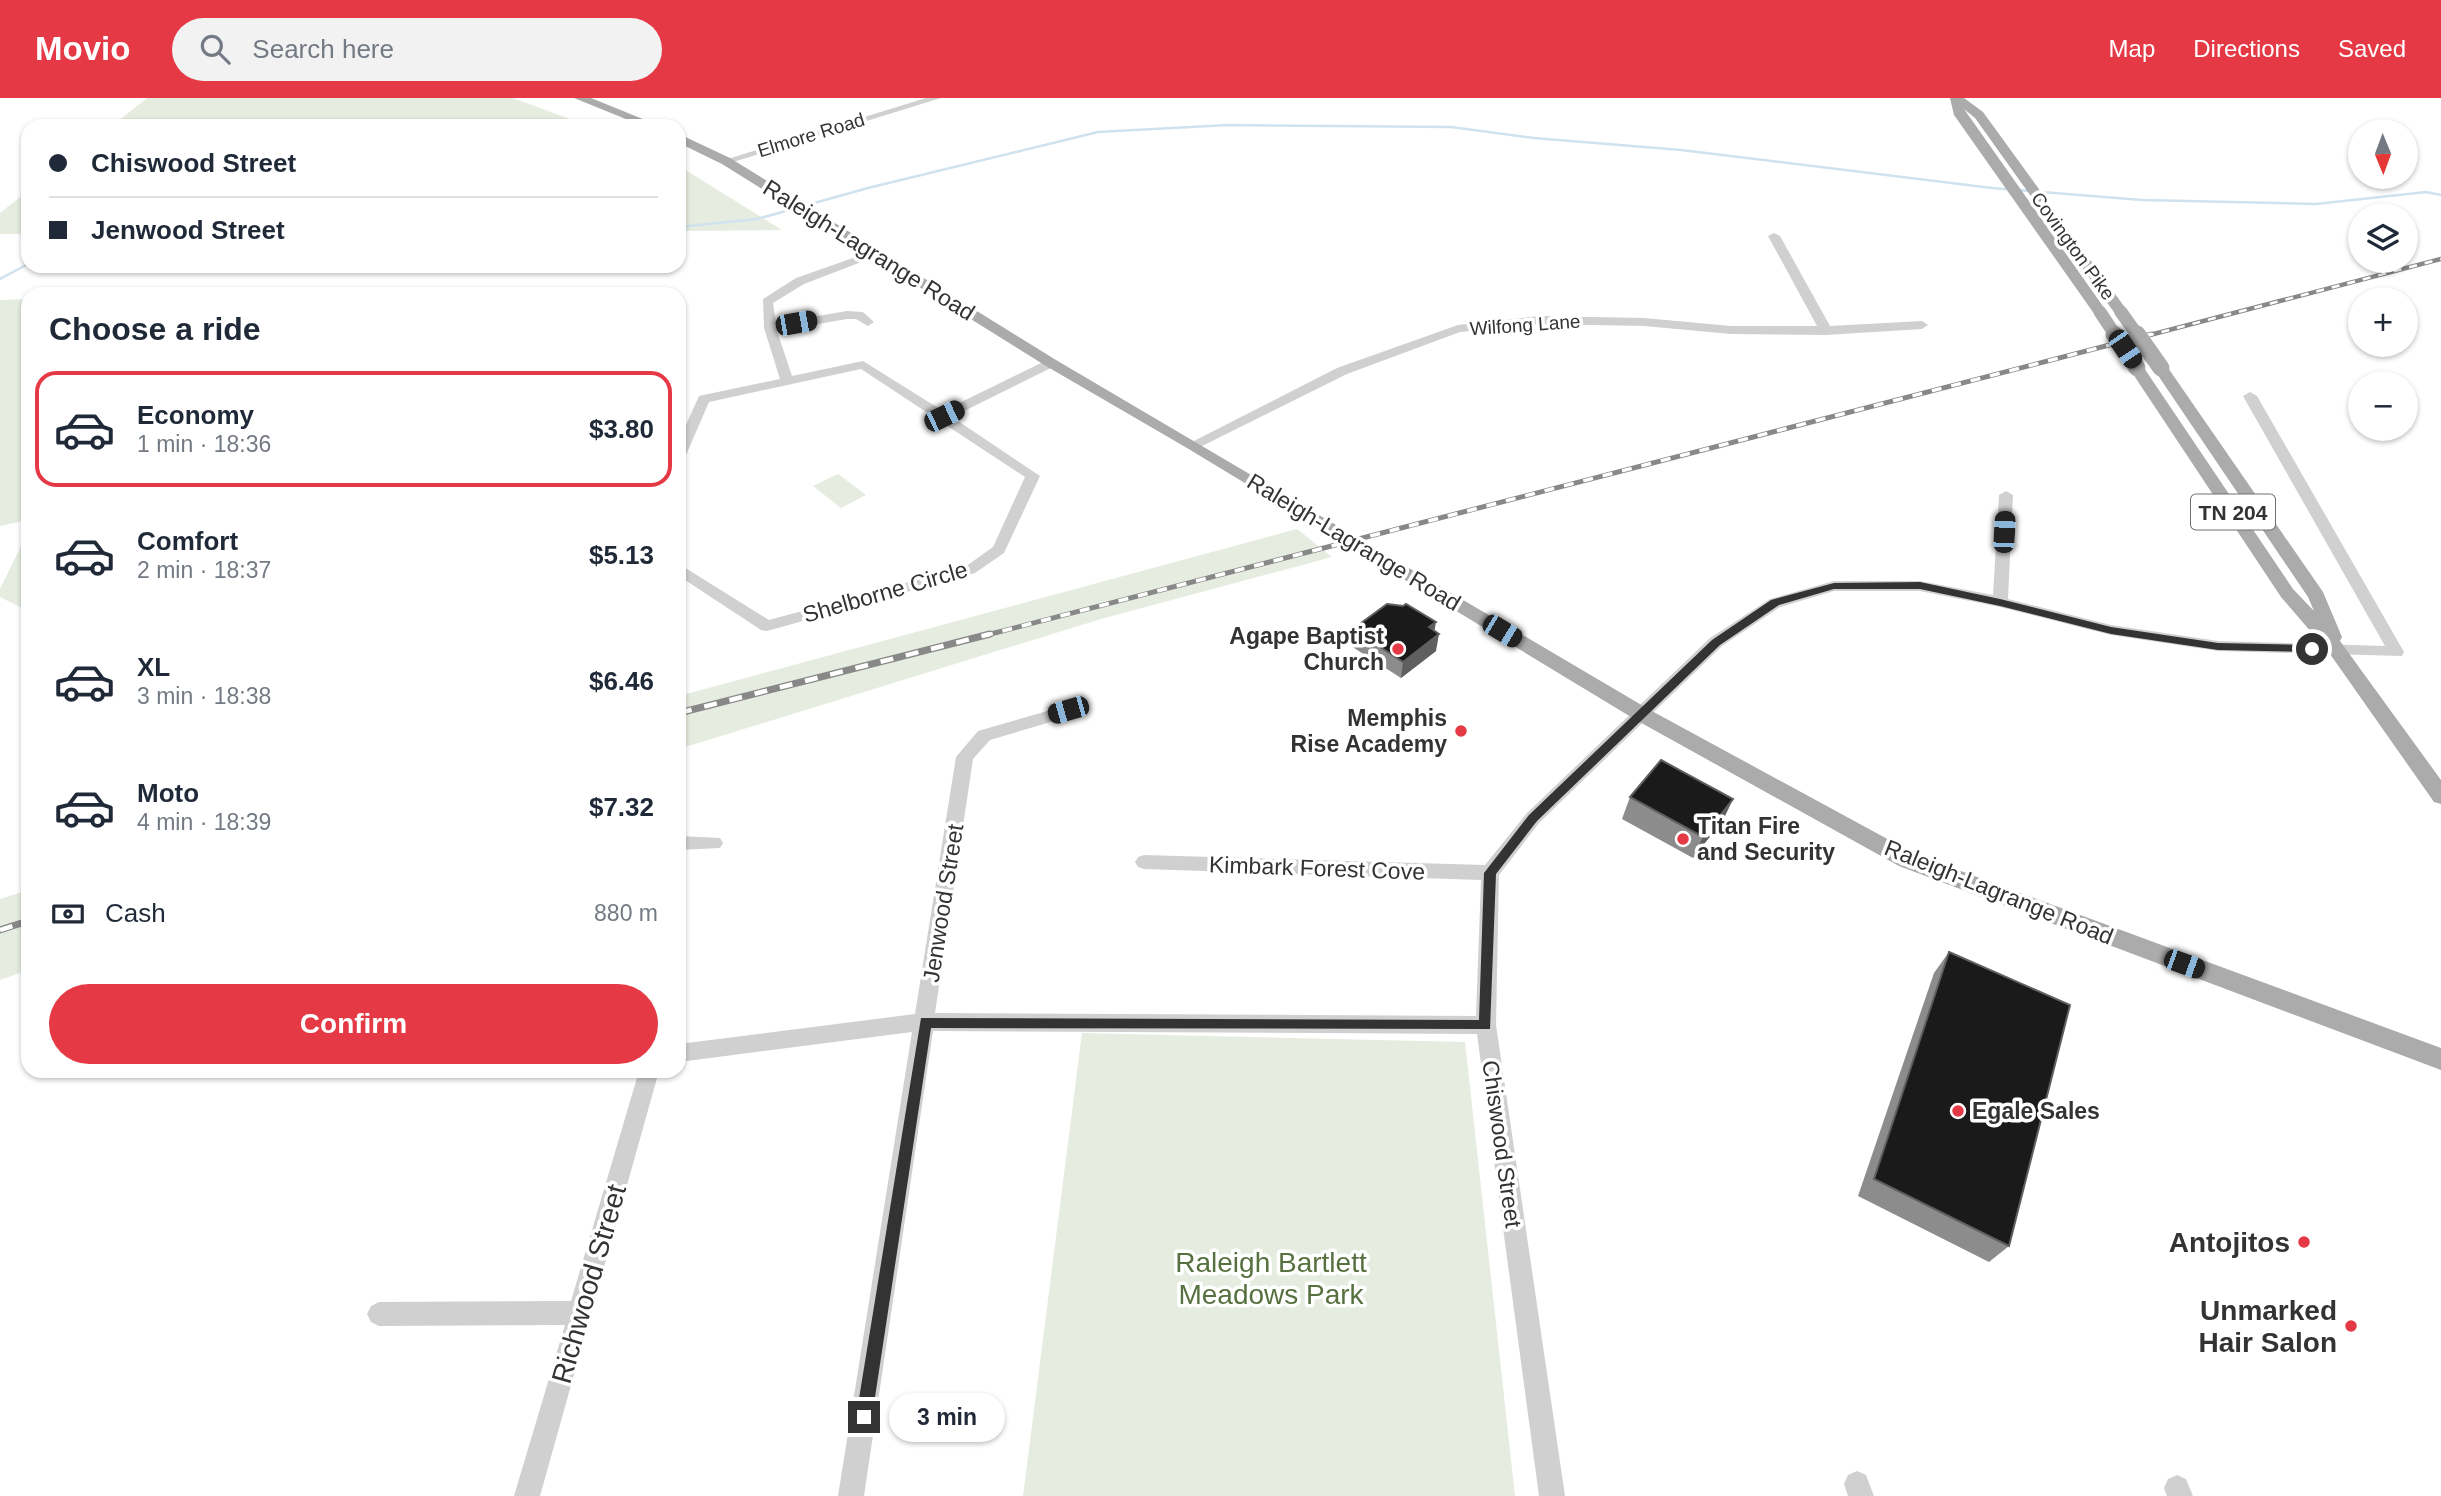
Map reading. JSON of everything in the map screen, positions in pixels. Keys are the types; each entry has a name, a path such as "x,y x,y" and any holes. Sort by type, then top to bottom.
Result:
{"main road":[{"path":"580,98 636,119"},
{"name":"Covington Pike","path":"1955,98 1960,115 2100,312 2287,593 2337,649 2441,796"},
{"name":"Covington Pike","path":"1955,98 1979,115 2161,368 2317,596 2337,649"},
{"name":"Raleigh-Lagrange Road","path":"686,141 726,161 1051,362 1193,444 1643,715 1907,860 2441,1059"}],"street":[{"name":"Elmore Road","path":"726,161 936,98"},
{"path":"1774,236 1826,331"},
{"path":"787,380 770,328 767,302 777,294 830,268 873,254"},
{"path":"770,328 847,314 859,315 868,322"},
{"name":"Wilfong Lane","path":"1193,444 1342,371 1458,329 1539,320 1644,321 1731,330 1826,331 1922,325"},
{"path":"944,416 1051,362"},
{"name":"Shelborne Circle","path":"686,439 704,399 863,365 1033,476 999,550 970,570 767,626 686,574"},
{"path":"1490,873 1533,818 1716,642 1775,603 1834,586 1920,586 2000,602 2111,631 2218,646 2396,652 2250,396"},
{"path":"2000,602 2006,495"},
{"name":"Jenwood Street","path":"851,1496 965,757 984,735 1068,710"},
{"path":"686,843 714,843"},
{"name":"Kimbark Forest Cove","path":"1144,862 1490,873"},
{"name":"Chiswood Street","path":"1490,873 1486,1025 1552,1496"},
{"path":"686,1052 925,1022 1486,1025"},
{"name":"Richwood Street","path":"527,1496 647,1078"},
{"path":"379,1314 581,1313"}],"green space":[{"path":"147,98 513,98 570,119 121,119"},
{"path":"686,170 782,230 686,231"},
{"path":"21,196 21,234 0,234 0,213"},
{"path":"21,299 21,522 0,526 0,300"},
{"path":"838,474 866,495 841,508 813,486"},
{"path":"1297,529 1332,557 1101,619 686,747 686,694"},
{"path":"21,546 21,607 0,597 0,589"},
{"path":"21,892 21,972 0,980 0,899"},
{"name":"Raleigh Bartlett Meadows Park","path":"1082,1033 1465,1042 1515,1496 1023,1496"}],"building":[{"path":"1387,604 1406,604 1436,622 1429,627 1439,634 1403,662 1353,629"},
{"path":"1661,760 1733,799 1703,837 1630,797"},
{"name":"Egale Sales","path":"1949,952 2070,1005 2009,1246 1874,1179"}],"waterway":[{"path":"686,226 757,219 868,188 1098,132 1228,125 1451,127 1534,138 1681,150 1992,188 2142,200 2316,204 2426,192 2441,195"},
{"path":"0,279 21,268"}],"railway":[{"path":"2146,336 2441,259"},
{"path":"983,636 2152,334"},
{"path":"686,711 990,634"},
{"path":"0,930 21,923"}],"place":[{"name":"Agape Baptist Church","path":"1398,649"},
{"name":"Memphis Rise Academy","path":"1461,731"},
{"name":"Titan Fire and Security","path":"1683,839"},
{"name":"Egale Sales","path":"1958,1111"},
{"name":"Antojitos","path":"2304,1242"},
{"name":"Unmarked Hair Salon","path":"2351,1326"}],"route":[{"path":"864,1417 925,1022 1486,1025 1490,873 1533,818 1716,642 1775,603 1834,586 1920,586 2000,602 2111,631 2218,646 2312,649"}]}
